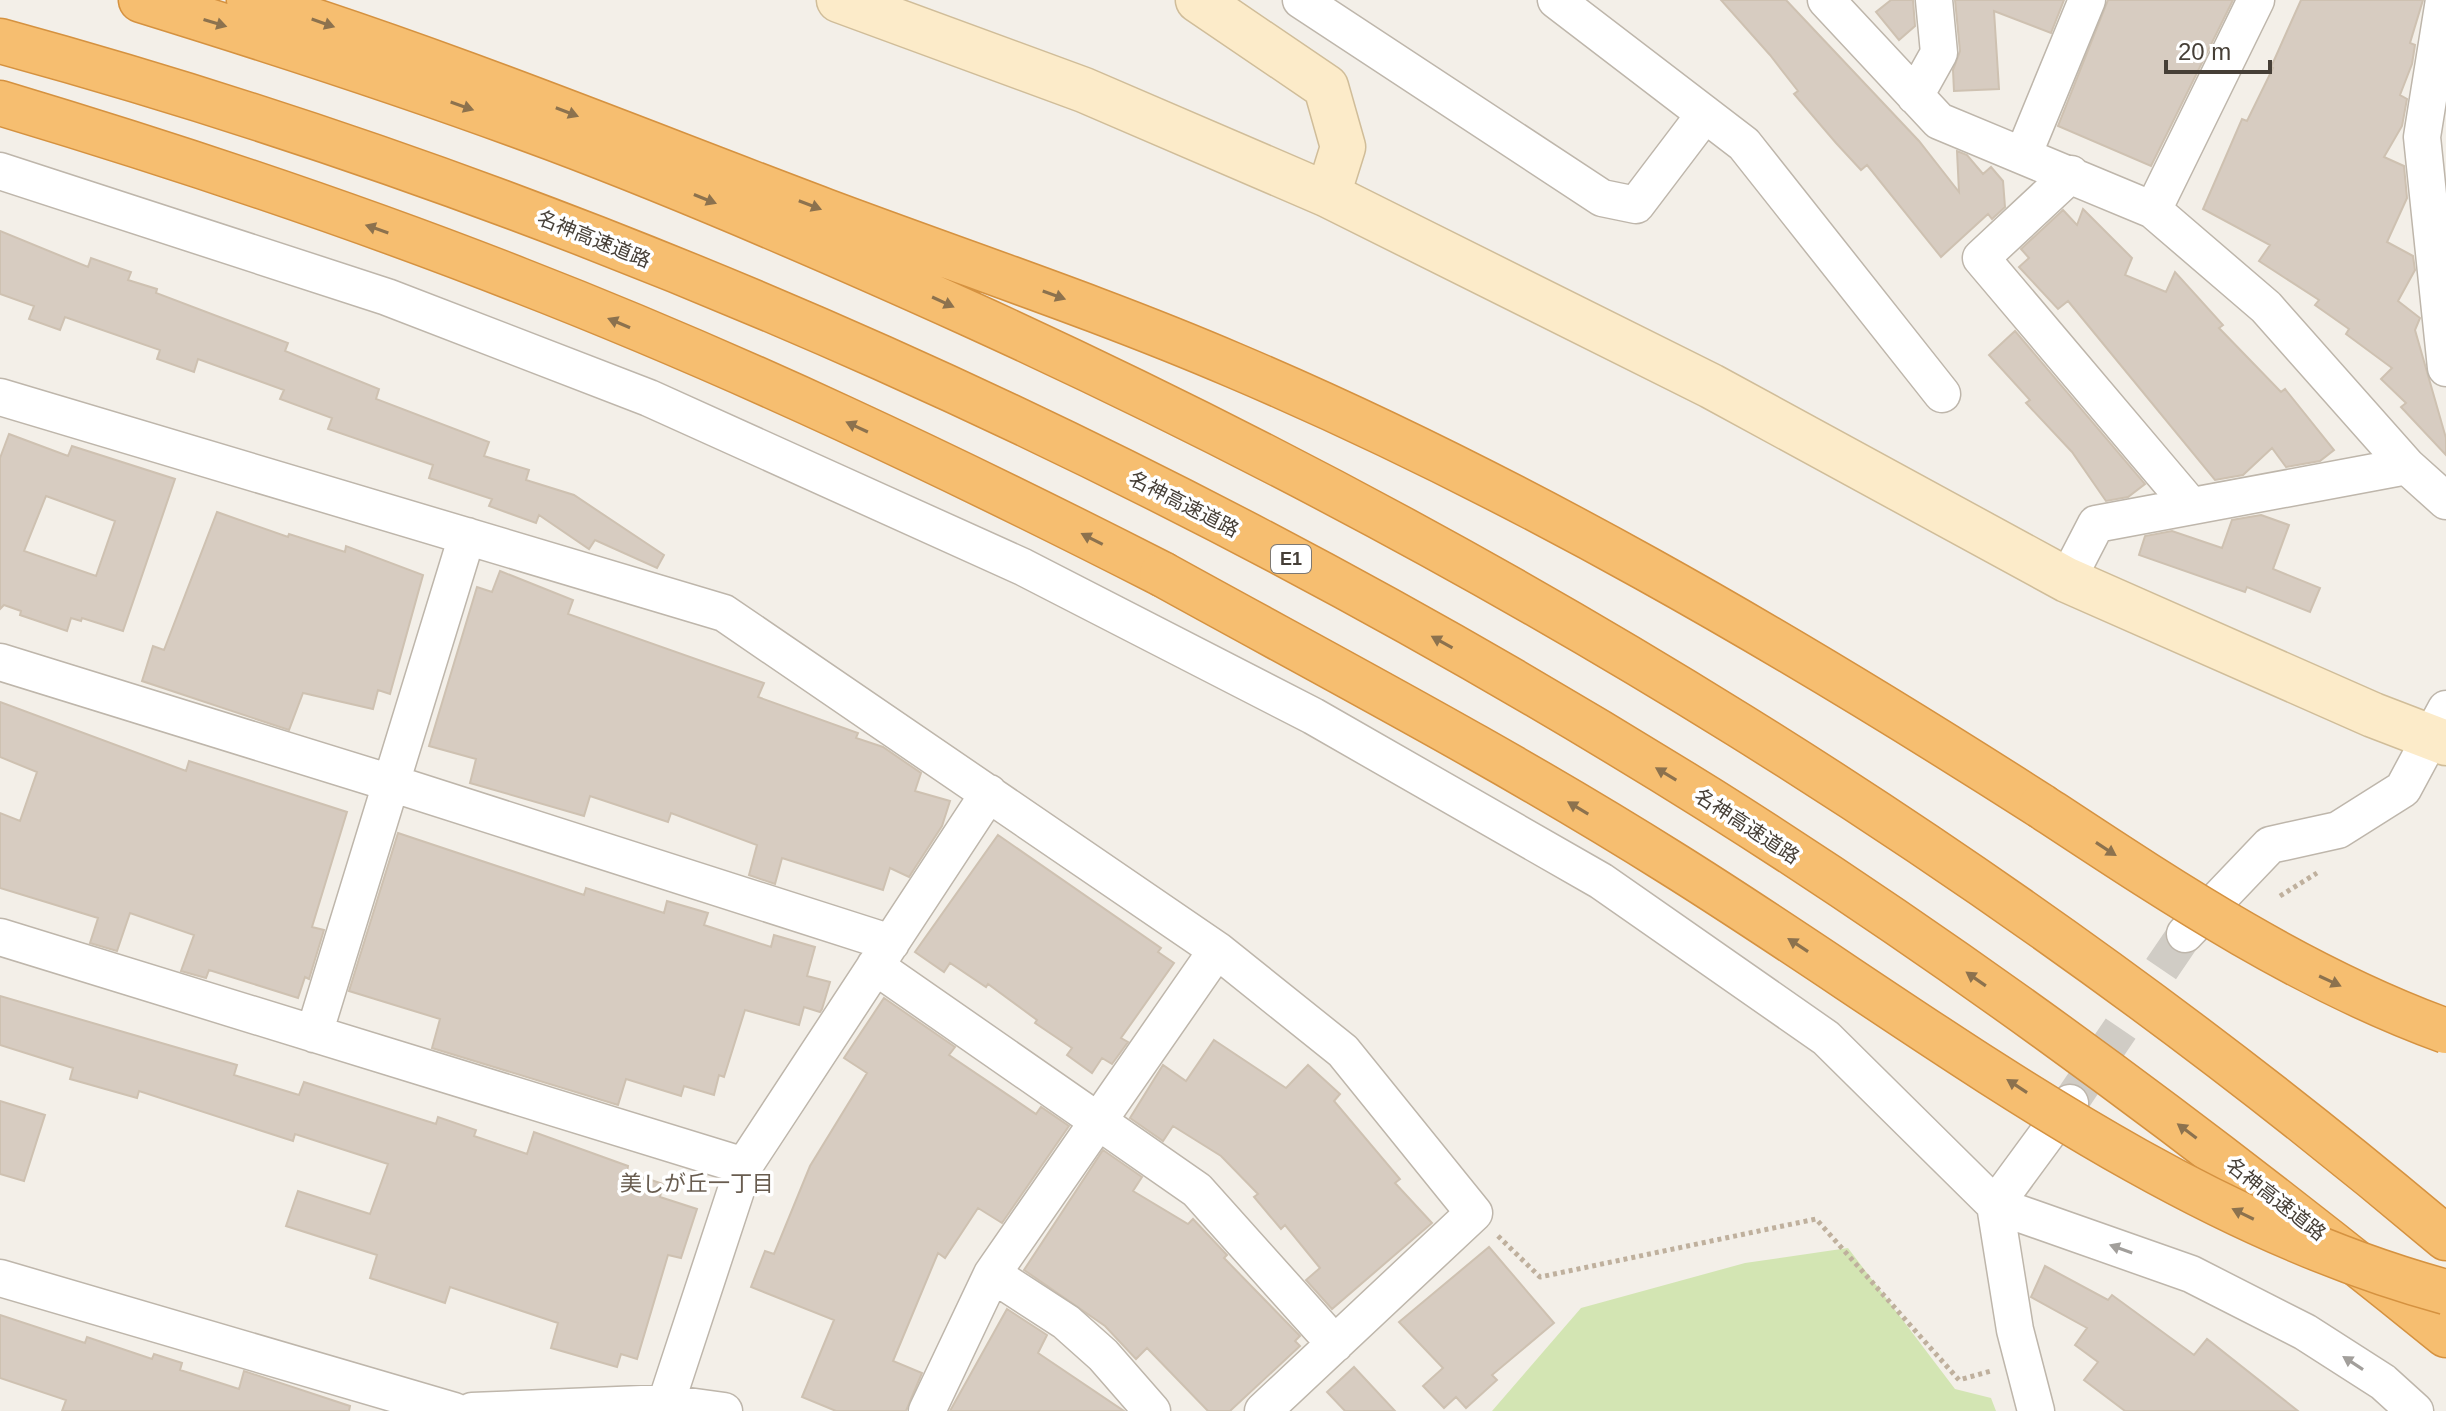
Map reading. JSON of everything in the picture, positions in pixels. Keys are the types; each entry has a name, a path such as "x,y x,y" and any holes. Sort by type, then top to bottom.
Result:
{"highway":[{"path":"141,0 308,52 557,140 811,242 1061,356 1286,465 1517,592 1733,721 1963,871 2169,1016 2446,1238"},
{"path":"249,0 562,109 1232,364 1376,429 1571,527 1896,713 2263,945 2401,1015 2446,1031"},
{"name":"名神高速道路","path":"0,41 276,124 533,214 855,347 1023,423 1254,539 1484,666 1697,793 1934,948 2124,1083 2304,1220 2446,1335"},
{"path":"0,103 273,193 520,280 767,386 981,483 1162,574 1456,736 1669,862 2086,1131 2182,1186 2279,1232 2397,1278 2446,1292"}],"street":[{"path":"839,0 1084,90 1328,195 1711,386 2067,580 2441,730 2403,789 2338,830 2270,845 2185,934"},
{"path":"1198,0 1326,87 1343,147 1328,195"},
{"path":"1301,0 1602,198 1636,205 1705,114"},
{"path":"1556,0 1744,144 1942,394"},
{"path":"1826,0 1939,121 2024,153 2153,210 2266,307 2407,466 2446,501"},
{"path":"1915,96 1939,53 1934,0"},
{"path":"2024,153 2087,0"},
{"path":"2153,210 2256,0"},
{"path":"2444,0 2422,137 2446,368"},
{"path":"0,171 387,297 649,398 1023,567 1285,702 1601,881 1717,959 1826,1038 1995,1205 2191,1274 2305,1332 2383,1382 2415,1411"},
{"path":"2071,174 1981,258 2190,505"},
{"path":"0,397 724,613 1217,950 1343,1051 1474,1213 1263,1411"},
{"path":"2067,580 2096,524 2407,466"},
{"path":"314,1034 467,536"},
{"path":"0,662 391,783 883,954 1098,1120 1197,1190 1335,1344"},
{"path":"666,1403 744,1166 989,793"},
{"path":"0,937 744,1166"},
{"path":"927,1411 992,1274 1217,950"},
{"path":"2036,1411 2023,1362 1995,1205 2070,1103"},
{"path":"992,1274 1066,1322 1103,1355 1152,1411"},
{"path":"0,1278 454,1411"},
{"path":"472,1411 666,1403 724,1411"}],"path":[{"path":"1474,1213 1540,1277 1816,1219 1959,1380 2023,1362"}],"green space":[{"path":"1848,1248 1955,1389 1991,1398 1996,1411 1492,1411 1581,1308 1745,1263"}],"building":[{"path":"1721,0 1786,0 1919,141 1959,192 1957,151 1967,155 1983,174 1991,167 2003,181 2005,207 1992,219 1988,214 1941,257 1867,165 1861,170 1794,94 1798,91"},
{"path":"1891,0 1913,0 1915,26 1899,40 1876,12"},
{"path":"1955,0 2064,0 2051,33 1994,11 1999,89 1954,91 1953,70 1960,51"},
{"path":"2108,0 2233,0 2151,166 2058,126"},
{"path":"2301,0 2423,0 2410,43 2415,45 2412,64 2400,95 2407,99 2402,126 2384,157 2404,166 2407,198 2387,242 2413,256 2415,270 2398,301 2420,318 2415,330 2446,438 2446,455 2401,407 2406,403 2381,379 2392,368 2346,334 2349,329 2315,305 2319,300 2259,261 2270,245 2203,209 2242,119 2247,121 2273,68"},
{"path":"2083,209 2132,258 2125,275 2166,292 2175,272 2223,325 2219,328 2281,392 2285,389 2334,450 2320,461 2286,467 2272,448 2243,475 2215,480 2068,301 2058,309 2019,267 2029,258 2021,249 2063,210 2077,225"},
{"path":"0,231 88,267 91,258 131,272 128,280 157,289 156,293 288,343 285,351 379,389 376,399 489,442 484,456 529,470 526,480 574,495 664,555 657,568 595,540 589,549 539,515 536,523 489,506 492,499 429,478 433,465 328,429 332,418 280,399 284,390 198,359 194,372 157,359 160,350 65,317 60,330 29,319 34,306 0,294"},
{"path":"2015,331 2145,484 2128,497 2106,501 2072,452 2026,403 2030,400 1989,355"},
{"path":"9,434 68,456 72,446 175,479 123,631 82,618 81,621 71,618 67,631 20,615 21,611 4,605 0,609 0,458","holes":["46,496 115,521 96,576 24,551"]},
{"path":"217,512 288,537 289,534 345,552 346,546 423,575 390,694 378,690 373,709 303,693 289,730 142,681 153,646 164,650"},
{"path":"2261,515 2289,525 2273,569 2320,588 2310,612 2247,587 2245,592 2139,555 2145,536 2172,531 2222,548 2232,520"},
{"path":"500,571 573,600 568,614 764,683 758,697 858,733 856,738 883,747 921,773 915,791 950,801 942,826 909,877 890,868 883,890 782,858 775,884 749,875 757,845 671,813 668,822 590,796 584,816 470,783 476,759 429,746 477,587 492,592"},
{"path":"0,702 186,771 189,761 347,812 312,927 324,930 309,979 305,977 298,998 209,970 206,978 181,971 194,935 130,913 117,951 90,943 98,918 0,888 0,813 20,821 37,772 0,757"},
{"path":"398,833 584,895 586,888 664,913 667,901 708,913 704,925 771,947 774,935 815,947 807,976 830,982 822,1009 820,1012 804,1007 799,1025 745,1010 724,1077 719,1075 714,1095 684,1086 681,1096 626,1079 618,1105 432,1048 440,1019 349,991"},
{"path":"998,835 1161,948 1158,952 1174,963 1121,1038 1128,1042 1112,1064 1102,1058 1092,1073 1067,1055 1072,1048 1035,1023 1037,1020 988,984 986,987 950,963 944,972 915,952"},
{"path":"0,996 237,1065 234,1075 299,1095 304,1082 436,1124 438,1117 476,1130 474,1136 527,1154 534,1132 628,1166 627,1172 663,1184 660,1197 697,1209 681,1258 668,1255 637,1359 621,1354 617,1367 551,1348 558,1323 450,1287 445,1303 370,1278 377,1255 286,1226 298,1191 370,1214 388,1164 295,1134 293,1141 139,1091 137,1098 70,1079 73,1068 0,1045"},
{"path":"884,998 955,1047 949,1055 1036,1114 1041,1107 1069,1126 1002,1223 978,1208 945,1258 938,1253 893,1361 922,1373 906,1411 836,1411 802,1397 834,1320 751,1287 765,1251 774,1254 810,1166 867,1073 844,1058"},
{"path":"1214,1040 1286,1088 1308,1065 1340,1094 1334,1101 1400,1179 1395,1183 1432,1223 1332,1309 1306,1280 1320,1268 1285,1225 1281,1229 1254,1197 1258,1194 1221,1156 1173,1126 1163,1141 1130,1118 1163,1065 1186,1081"},
{"path":"0,1101 45,1115 24,1181 0,1174"},
{"path":"1103,1150 1142,1177 1133,1191 1188,1224 1193,1219 1227,1255 1224,1258 1300,1336 1295,1341 1300,1346 1230,1411 1208,1411 1147,1348 1136,1359 1105,1326 1024,1270"},
{"path":"1489,1247 1554,1323 1492,1375 1497,1380 1466,1408 1456,1397 1444,1408 1423,1386 1443,1368 1399,1322"},
{"path":"2045,1266 2108,1300 2112,1295 2194,1355 2207,1339 2298,1411 2125,1411 2084,1380 2098,1362 2075,1345 2087,1328 2031,1297"},
{"path":"1007,1309 1047,1335 1038,1353 1124,1411 950,1411"},
{"path":"0,1315 85,1343 87,1337 152,1359 154,1354 182,1363 180,1370 239,1389 244,1371 350,1406 349,1411 62,1411 66,1400 0,1378"},
{"path":"1354,1367 1395,1411 1345,1411 1327,1392"}],"tunnel":[{"path":"2070,1103 2185,934"}],"district":[{"name":"美しが丘一丁目","path":"697,1183"}]}
